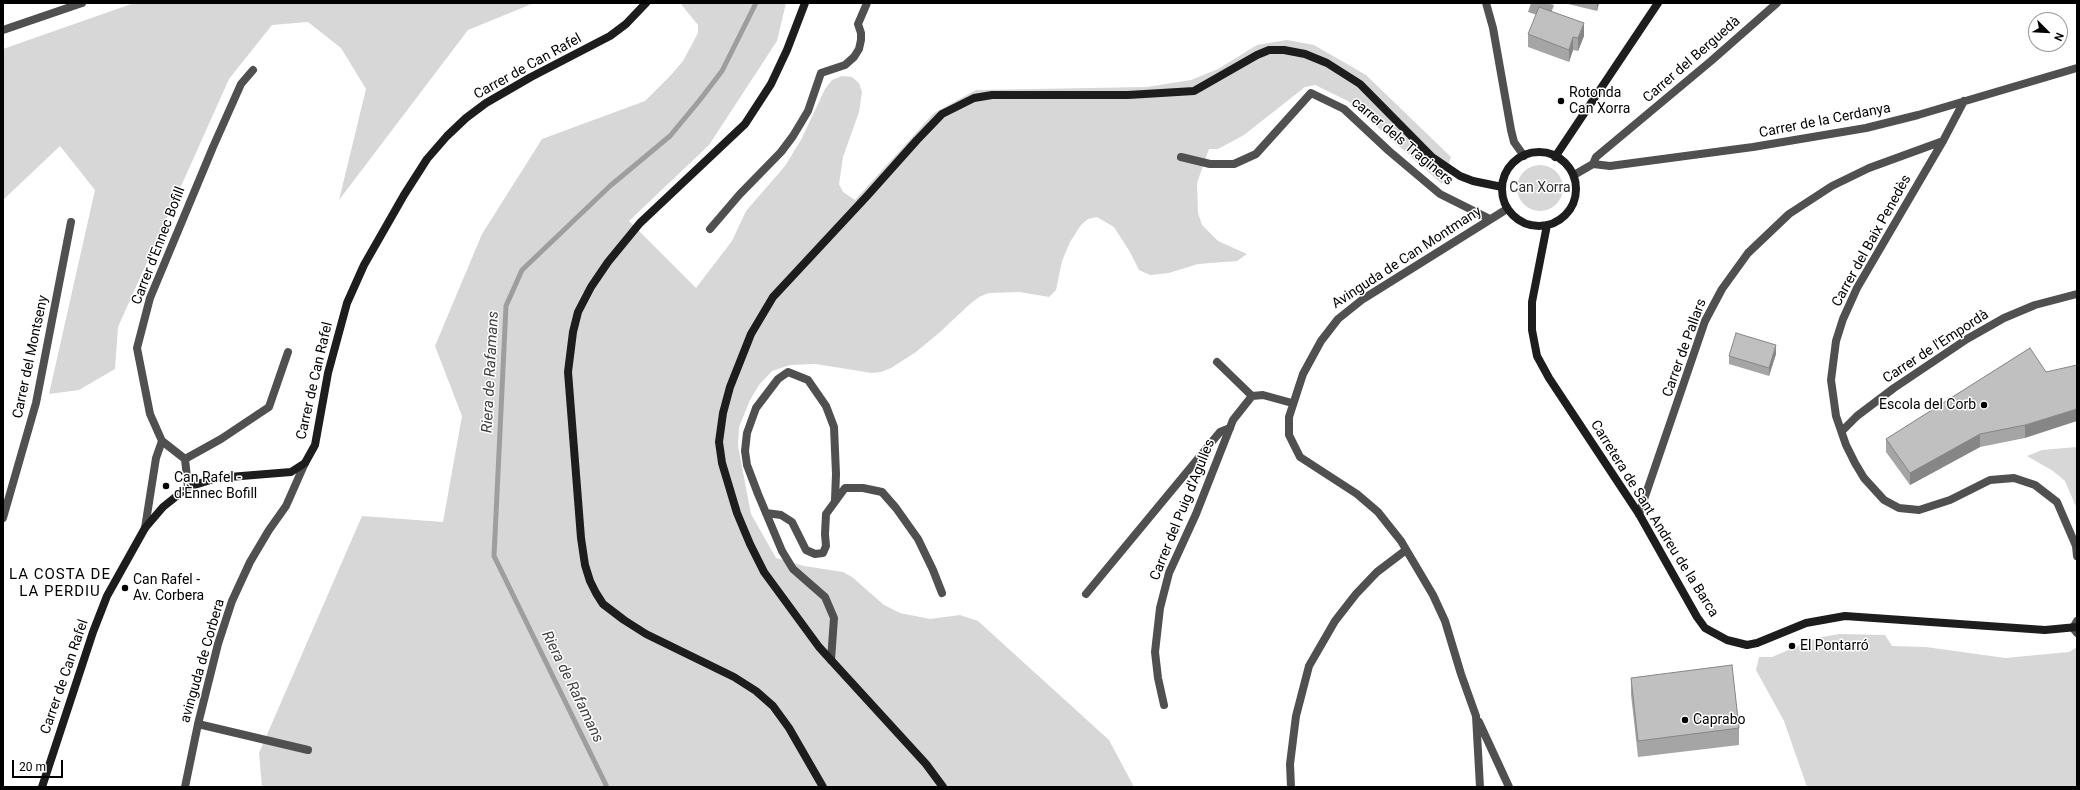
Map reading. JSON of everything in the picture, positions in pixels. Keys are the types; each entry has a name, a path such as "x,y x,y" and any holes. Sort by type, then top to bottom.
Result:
{"street":[{"path":"3,30 82,3"},
{"name":"Carrer de Can Rafel","path":"42,787 94,632 108,596 125,561 145,528 162,507 188,487 217,478 291,472 305,463 315,446 328,373 347,303 364,265 404,195 427,159 447,136 466,118 486,103 531,77 610,36 626,24 646,3"},
{"path":"805,3 787,50 771,84 745,124 640,222 608,262 591,287 578,312 573,332 568,372 580,538 585,565 596,593 603,604 646,634 734,677 756,691 773,706 789,728 823,787"},
{"path":"710,229 740,194 781,152 793,136 808,111 821,73 845,65 854,57 859,49 861,40 861,33 858,24 867,3"},
{"path":"1486,3 1493,28 1511,130 1514,142 1524,156"},
{"path":"1555,157 1658,3"},
{"name":"Carrer del Berguedà","path":"1593,164 1596,157 1605,151 1777,3"},
{"path":"943,787 926,764 831,660 764,572 750,544 738,513 722,463 719,442 722,420 730,387 751,334 773,296 942,114 974,98 992,95 1128,95 1194,91 1256,55 1269,50 1284,50 1305,54 1327,63 1360,84 1432,157 1460,176 1473,181 1502,186"},
{"name":"Carrer de la Cerdanya","path":"1593,164 1610,166 1753,147 1866,128 2077,68"},
{"name":"Carrer d'Ennec Bofill","path":"185,459 162,440 150,414 137,348 150,298 213,147 241,84 253,70"},
{"name":"carrer dels Traginers","path":"1181,157 1210,164 1234,164 1256,154 1311,93 1344,109 1389,151 1440,194 1490,219"},
{"name":"Carrer del Baix Penedès","path":"1964,101 1943,141 1881,247 1843,319 1836,341 1831,380 1833,400 1846,444 1864,478 1884,500 1899,508 1919,510 1957,498 1990,480 2014,478 2035,484 2057,502 2076,546 2077,556"},
{"name":"Carrer de Pallars","path":"1639,514 1706,322 1722,289 1748,253 1789,214 1832,186 1869,168 1943,141"},
{"path":"1605,151 1610,166"},
{"path":"1534,153 1555,157 1567,164 1574,175 1577,184 1576,196 1572,205 1565,215 1556,222 1547,225 1537,225 1526,222 1507,209 1502,198 1502,186 1508,168 1515,161 1534,153"},
{"path":"1574,175 1593,164"},
{"name":"Avinguda de Can Montmany","path":"1476,716 1461,674 1445,621 1433,595 1393,529 1369,502 1300,456 1288,428 1292,403 1303,374 1321,341 1338,318 1363,299 1507,209"},
{"name":"Carrer del Montseny","path":"3,518 36,403 71,222"},
{"name":"Carretera de Sant Andreu de la Barca","path":"1547,225 1532,302 1532,330 1537,356 1549,378 1639,514 1697,617 1705,628 1716,635 1738,644 1758,643 1806,623 1845,616 2045,630 2076,627"},
{"name":"Carrer de l'Empordà","path":"1842,431 1857,416 1894,388 1967,339 2004,318 2035,305 2077,294"},
{"path":"188,487 185,459 221,439 269,407 288,352"},
{"path":"1217,362 1252,396 1262,396 1292,403"},
{"path":"831,660 834,618 825,597 793,570 782,551 748,465 745,451 747,433 756,408 778,379 788,372 808,380 826,406 834,427 836,474 835,500"},
{"name":"Carrer del Puig d'Agulles","path":"1164,705 1158,678 1155,652 1160,608 1169,573 1196,514 1233,420 1252,396"},
{"path":"1086,594 1220,432 1230,428"},
{"path":"145,528 156,458 162,440"},
{"name":"avinguda de Corbera","path":"185,787 198,724 218,644 232,601 250,562 269,530 286,506 305,463"},
{"path":"766,513 781,515 792,522 806,550 815,554 823,553 826,546 826,514 845,488 863,488 882,492 900,513 918,539 942,593"},
{"path":"1291,787 1290,764 1296,716 1309,666 1335,621 1356,594 1377,572 1406,550"},
{"path":"1476,716 1480,787"},
{"path":"1476,716 1509,787"},
{"path":"198,724 308,750"}],"green space":[{"path":"134,3 534,3 468,30 339,200 366,89 341,48 308,22 272,25 229,79 118,327 115,369 79,390 49,394 95,190 60,146 3,200 3,49"},
{"path":"680,3 786,3 777,41 709,145 629,221 696,288 732,241 746,211 785,166 801,140 825,89 832,80 842,76 852,77 859,83 862,92 859,112 843,157 839,184 843,192 855,200 934,113 976,90 1147,87 1191,80 1218,69 1257,45 1287,40 1314,45 1366,75 1451,157 1442,184 1348,101 1315,85 1305,87 1244,135 1218,149 1209,149 1197,183 1198,213 1202,225 1218,241 1247,254 1237,261 1198,264 1169,273 1150,275 1139,270 1130,252 1114,227 1097,217 1088,219 1081,225 1070,242 1062,261 1056,290 1049,297 1019,292 989,293 979,297 916,352 891,368 881,372 872,373 816,364 790,365 772,371 759,385 750,400 739,427 738,446 751,514 776,558 804,566 843,572 852,577 884,605 900,613 930,619 960,615 978,621 1109,740 1134,787 262,787 259,753 362,516 443,522 462,416 435,346 482,234 542,139 645,101 683,61 698,33 698,25"},
{"name":"Can Xorra","path":"1540,165 1553,169 1559,175 1563,188 1559,201 1553,207 1540,211 1527,207 1521,201 1517,188 1521,175 1527,169"},
{"path":"2077,447 2077,509 2065,481 2053,471 2027,456 2042,450"},
{"path":"1839,634 1885,635 1892,646 1926,647 2005,658 2069,652 2077,647 2077,787 1807,787 1784,721 1756,670 1759,657 1772,657 1817,638"}],"shaded area":[{"path":"1531,3 1546,3 1554,5 1549,19 1528,12"}],"building":[{"path":"1539,7 1584,23 1578,38 1573,37 1569,50 1528,34"},
{"path":"1736,333 1776,345 1769,368 1729,356"},
{"path":"2030,348 2046,372 2077,365 2077,409 2025,425 1980,434 1910,473 1886,439"},
{"name":"Caprabo","path":"1732,665 1739,728 1638,741 1631,678"}],"waterway":[{"name":"Riera de Rafamans","path":"607,787 494,556 506,306 522,270 610,186 670,136 699,101 722,71 756,3"}],"place":[{"name":"Rotonda Can Xorra","path":"1561,101"},
{"name":"Escola del Corb","path":"1984,405"},
{"name":"Can Rafel - d'Ènnec Bofill","path":"166,486"},
{"name":"Can Rafel - Av. Corbera","path":"125,588"},
{"name":"El Pontarró","path":"1792,646"},
{"name":"Caprabo","path":"1685,720"}],"district":[{"name":"LA COSTA DE LA PERDIU","path":"60,584"}]}
